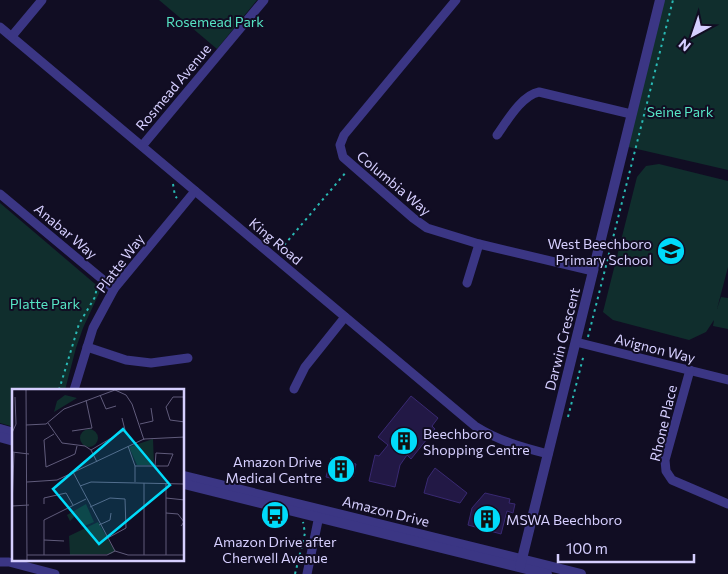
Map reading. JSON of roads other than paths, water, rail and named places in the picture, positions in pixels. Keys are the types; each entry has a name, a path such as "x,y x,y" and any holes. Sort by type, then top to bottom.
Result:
{"street":[{"path":"12,36 42,0"},
{"name":"Rosmead Avenue","path":"142,146 264,0"},
{"name":"Columbia Way","path":"456,0 341,140 340,152 351,166 420,223 435,232 593,271"},
{"name":"Darwin Crescent","path":"522,563 657,1"},
{"name":"King Road","path":"0,27 475,426 498,440 548,454"},
{"path":"497,135 524,99 532,93 538,92 631,114"},
{"name":"Platte Way","path":"74,389 93,328 114,289 195,191"},
{"name":"Anabar Way","path":"0,194 114,289"},
{"path":"467,283 479,244"},
{"path":"294,389 305,367 345,316"},
{"name":"Avignon Way","path":"576,342 728,380"},
{"path":"87,348 126,360 151,363 188,358"},
{"name":"Rhone Place","path":"690,370 666,460 666,471 672,480 728,504"},
{"name":"Amazon Drive","path":"185,476 320,513 522,563 581,574"},
{"name":"Amazon Drive","path":"185,484 305,515 320,513"},
{"path":"307,574 320,513"},
{"path":"0,562 8,562 55,574"},
{"name":"Amazon Drive","path":"522,563 547,574"}],"place":[{"name":"West Beechboro Primary School","path":"671,251"},
{"name":"Beechboro Shopping Centre","path":"404,441"},
{"name":"Amazon Drive Medical Centre","path":"341,469"},
{"name":"Amazon Drive after Cherwell Avenue","path":"275,515"},
{"name":"MSWA Beechboro","path":"487,519"}],"park label":[{"name":"Rosemead Park","path":"215,21"},
{"name":"Seine Park","path":"680,111"},
{"name":"Platte Park","path":"45,303"}]}
